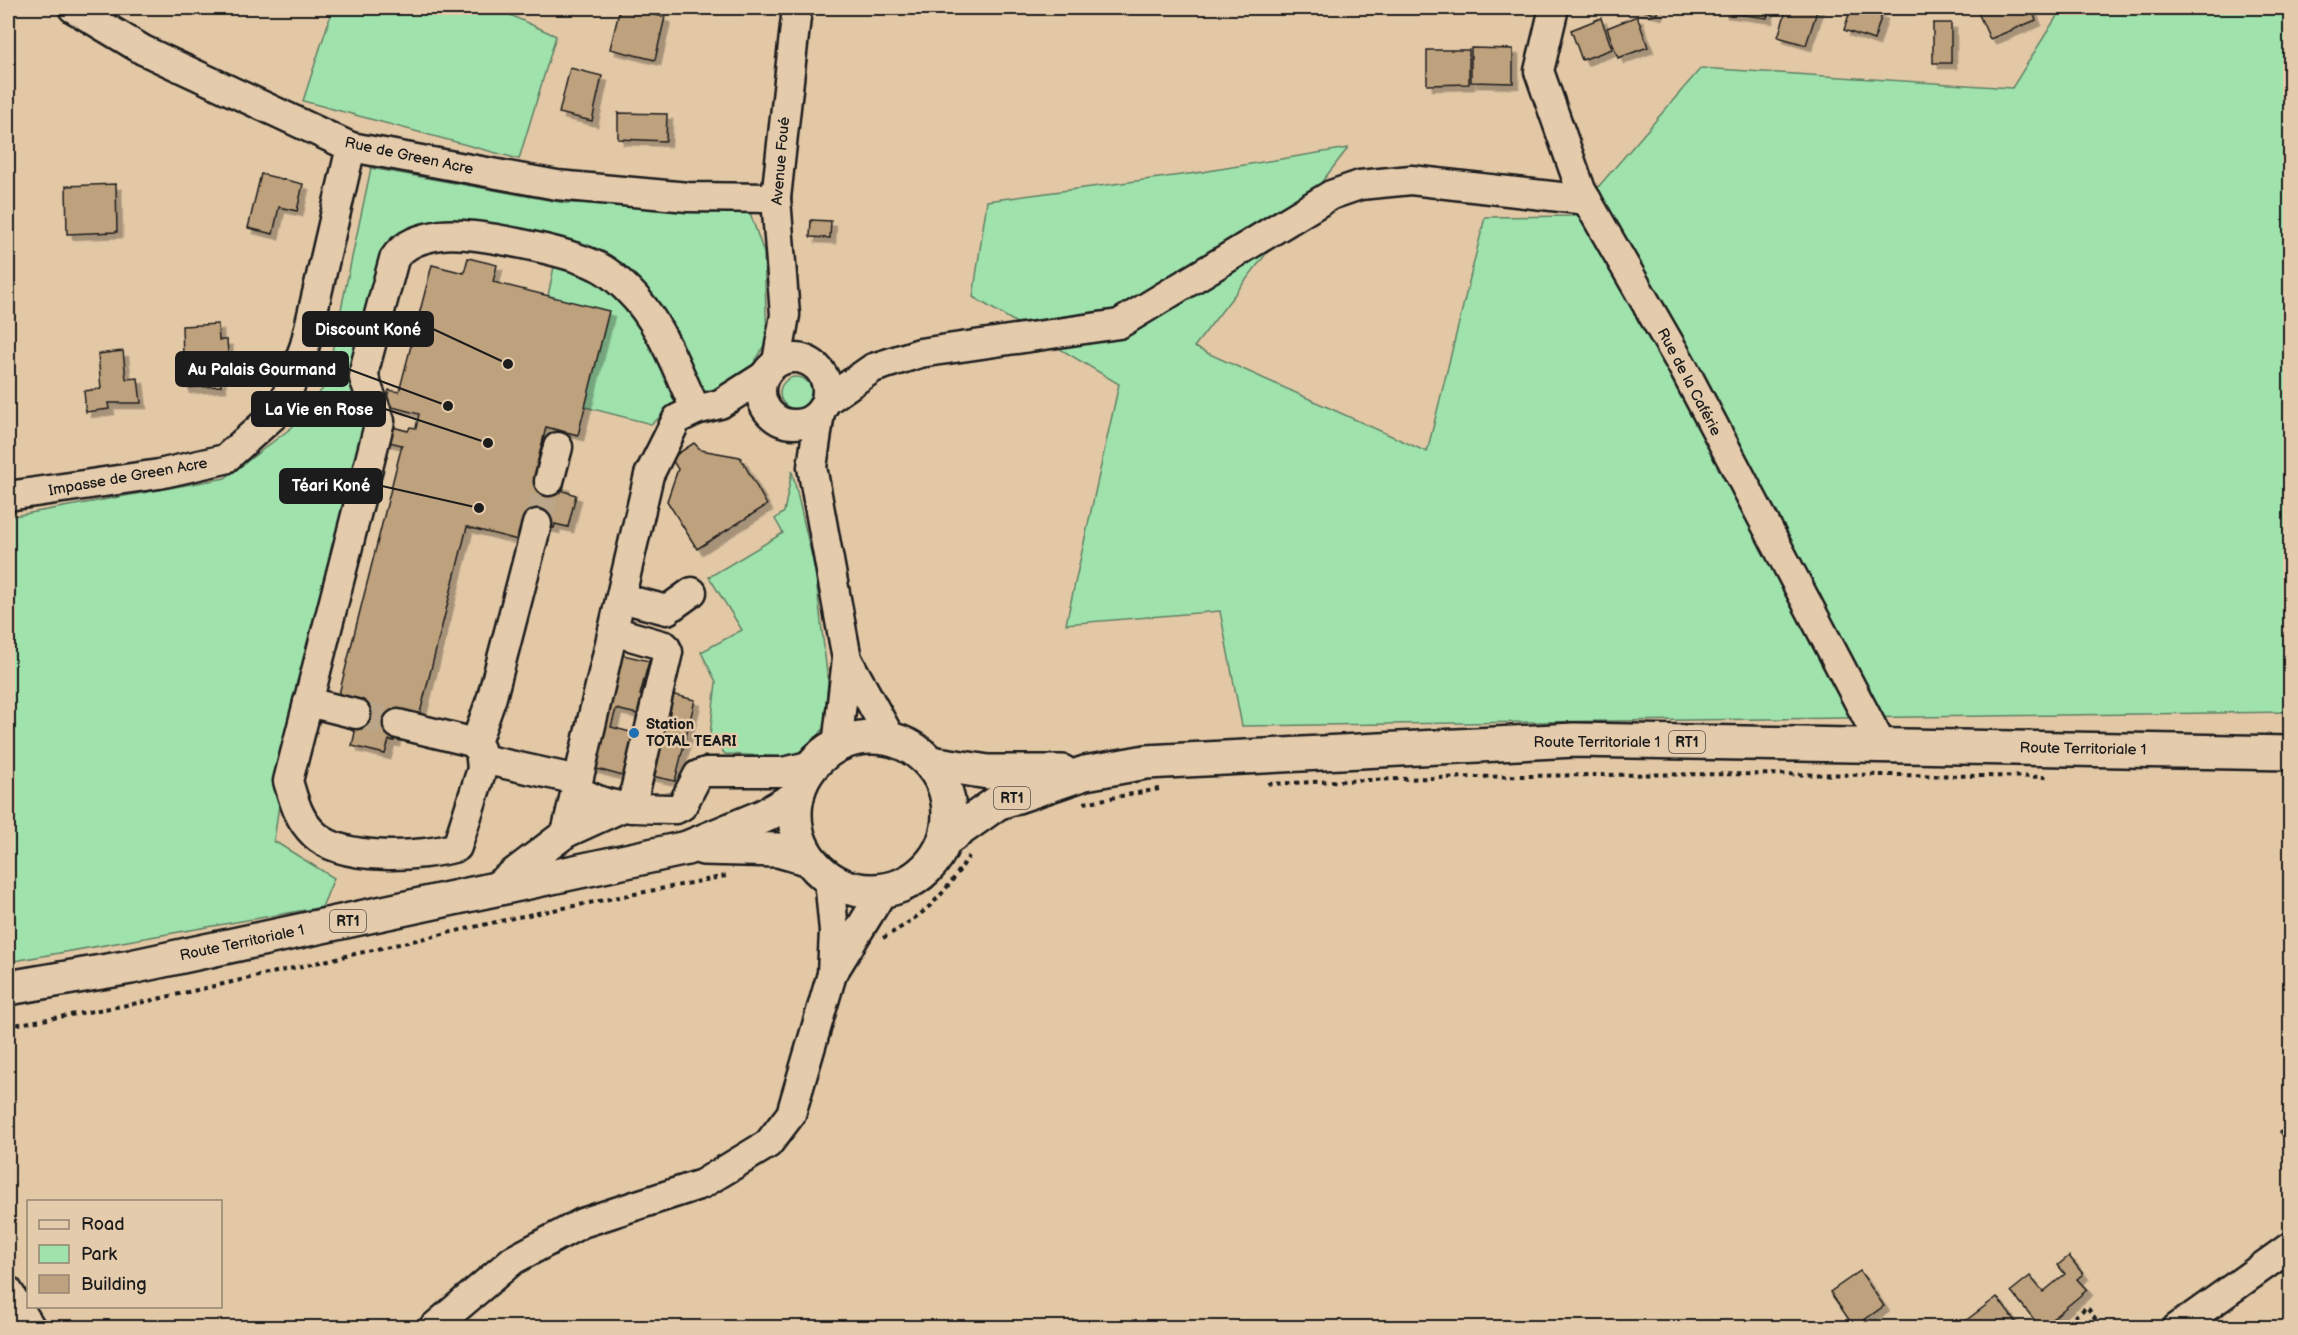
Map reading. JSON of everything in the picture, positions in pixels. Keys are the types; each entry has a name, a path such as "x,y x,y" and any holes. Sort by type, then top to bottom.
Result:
{"main road":[{"path":"873,737 891,739 913,748 930,763 942,780 958,846 936,858 922,873 904,885 883,891 846,887 819,869 797,829 797,797 825,756 873,737"},
{"name":"Route Territoriale 1","path":"958,846 997,803 1083,788 1146,762 1574,740 2290,753"},
{"name":"Route Territoriale 1","path":"930,763 1083,788"},
{"name":"Route Territoriale 1","path":"8,988 131,967 687,848 764,816 797,797"},
{"name":"Route Territoriale 1","path":"687,848 778,850 819,869"}],"street":[{"name":"Rue de Green Acre","path":"73,8 143,51 351,147 557,185 688,197 776,198"},
{"name":"Avenue Foué","path":"770,369 785,315 776,198 797,8"},
{"name":"Rue de la Caférie","path":"1554,8 1539,71 1587,200 1684,369 1882,746"},
{"name":"Impasse de Green Acre","path":"8,496 153,475 225,459 282,408 305,345 351,147"},
{"path":"537,524 479,751 473,799 457,847 434,854 356,854 315,836 297,813 288,781 380,421 364,378 365,367 394,259 399,251 416,241 434,237 469,236 566,253 599,267 630,292 708,407 805,423 873,368 920,353 1119,324 1331,195 1359,185 1411,180 1587,200"},
{"name":"Avenue Foué","path":"785,315 812,363"},
{"path":"566,833 649,476 677,419 708,407 770,369 797,358 812,363 873,368"},
{"path":"812,363 826,383 812,467 847,659 891,739"},
{"path":"770,369 760,394 812,467"},
{"path":"549,481 558,447"},
{"path":"621,598 667,610 692,592"},
{"path":"613,631 665,645 668,652 626,808"},
{"path":"398,724 577,784 602,803 626,808 676,809 682,806 698,775 706,772 783,772 825,756 847,659"},
{"path":"308,702 356,714"},
{"path":"491,890 566,833 626,808"},
{"path":"433,1328 513,1260 582,1223 702,1184 768,1144 791,1114 832,974 834,931 819,869"},
{"path":"832,974 883,891"},
{"path":"2177,1328 2290,1247"},
{"path":"8,1291 31,1328"}],"path":[{"path":"1267,784 1409,778 1879,774 2056,777"},
{"path":"1083,788 1160,789"},
{"path":"856,938 873,944 915,920 947,890 958,846"},
{"path":"8,1026 144,1002 518,917 736,874"},
{"path":"2060,1328 2087,1307 2102,1328"}],"green space":[{"path":"333,8 495,8 556,36 519,159 303,101"},
{"path":"2062,8 2290,8 2290,712 1242,726 1220,611 1066,624 1119,384 973,297 987,201 1196,173 1348,148 1194,347 1427,452 1485,217 1573,216 1701,68 2012,88"},
{"path":"371,168 565,203 748,207 764,253 767,340 751,368 712,394 676,405 651,424 585,407 548,296 559,242 428,222 390,245 373,420 290,723 274,841 334,878 322,907 8,962 8,517 225,478 291,428 337,371 330,361"},
{"path":"796,377 808,381 812,393 808,405 796,409 784,405 780,393 784,381"},
{"path":"792,471 815,570 828,682 824,727 805,758 725,754 710,735 716,682 701,652 742,630 709,577 783,533 775,519 784,512"}],"building":[{"path":"620,8 665,17 655,60 610,49"},
{"path":"1632,8 1658,8 1657,14"},
{"path":"1722,8 1769,8 1767,18 1722,12"},
{"path":"1787,8 1818,8 1806,45 1778,37"},
{"path":"1851,8 1871,8 1870,10 1882,14 1874,40 1844,30"},
{"path":"1976,8 2031,8 2036,20 1990,39"},
{"path":"1637,16 1648,47 1618,58 1607,28"},
{"path":"1601,18 1612,49 1582,60 1571,30"},
{"path":"1933,23 1951,23 1951,63 1933,63"},
{"path":"1471,48 1513,49 1513,83 1471,82"},
{"path":"1427,50 1469,50 1469,84 1427,85"},
{"path":"570,68 602,76 592,121 559,113"},
{"path":"618,113 667,114 666,141 618,139"},
{"path":"261,174 303,184 297,211 279,207 273,234 248,228"},
{"path":"116,184 117,232 67,234 66,186"},
{"path":"811,220 831,221 830,238 810,237"},
{"path":"468,258 497,265 493,282 609,311 578,435 546,427 534,477 564,485 563,491 576,495 568,527 555,524 554,528 523,520 518,540 467,527 419,717 401,712 394,741 389,740 385,754 352,746 355,732 351,730 359,699 339,694 402,445 385,441 389,426 408,431 410,427 416,428 419,414 385,405 389,390 399,392 432,265 464,273"},
{"path":"218,324 219,340 227,340 229,366 220,366 221,386 184,388 182,326"},
{"path":"123,351 126,379 138,378 141,403 108,403 109,409 86,412 84,391 101,389 98,354"},
{"path":"694,443 701,450 740,457 767,505 697,549 667,501 678,469 671,458"},
{"path":"615,653 649,661 640,695 645,696 641,715 616,709 611,727 634,733 623,776 586,766"},
{"path":"667,693 695,700 675,781 647,775"},
{"path":"2290,1123 2290,1143 2280,1132"},
{"path":"2069,1256 2083,1274 2077,1279 2087,1290 2041,1328 2011,1291 2030,1276 2043,1292 2065,1274 2058,1265"},
{"path":"1860,1271 1884,1306 1854,1327 1830,1292"},
{"path":"1997,1297 2020,1328 1956,1328"}],"tunnel":[{"path":"537,524 549,481"},
{"path":"356,714 398,724"}],"place":[{"name":"Discount Koné","path":"508,364"},
{"name":"Au Palais Gourmand","path":"448,406"},
{"name":"La Vie en Rose","path":"488,443"},
{"name":"Téari Koné","path":"479,508"},
{"name":"Station TOTAL TEARI","path":"634,733"}]}
